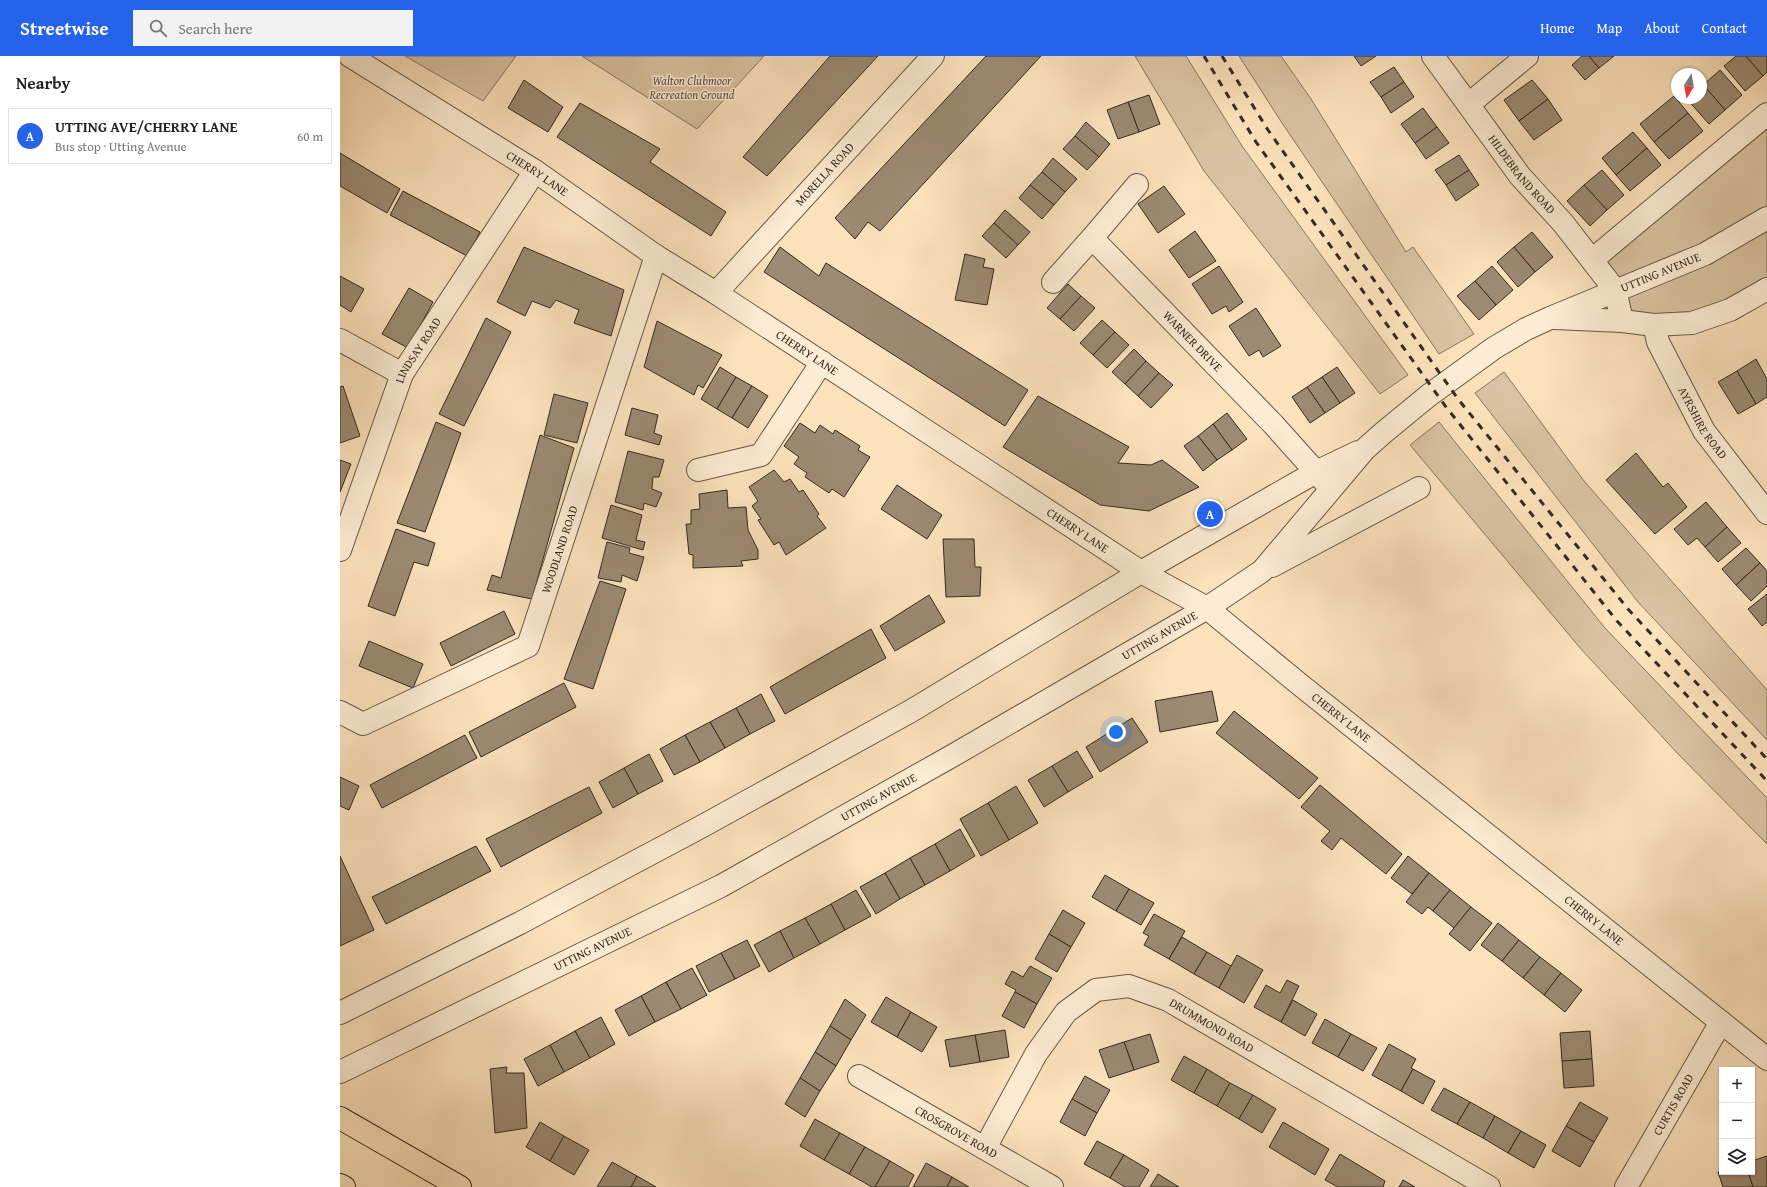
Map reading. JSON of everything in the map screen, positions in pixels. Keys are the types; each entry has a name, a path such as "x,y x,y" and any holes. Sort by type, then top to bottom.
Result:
{"highway":[{"path":"340,1118 460,1187"},
{"path":"340,1185 344,1187"}],"street":[{"name":"CHERRY LANE","path":"350,56 535,171 656,256 822,362 1141,572 1207,608 1304,688 1767,1059"},
{"name":"MORELLA ROAD","path":"716,293 933,56"},
{"name":"HILDEBRAND ROAD","path":"1433,56 1520,176 1562,223 1615,290"},
{"path":"1469,104 1528,56"},
{"path":"1592,260 1767,114"},
{"name":"LINDSAY ROAD","path":"340,550 402,374 535,171"},
{"path":"1053,282 1137,185"},
{"name":"UTTING AVENUE","path":"340,1072 721,886 952,756 1207,608 1262,571 1365,449 1428,396 1483,356 1526,329 1615,290 1705,254 1767,218"},
{"name":"WARNER DRIVE","path":"1092,238 1273,424 1331,490"},
{"name":"WOODLAND ROAD","path":"340,712 363,724 528,646 656,256"},
{"name":"UTTING AVENUE","path":"1550,318 1622,321 1654,325 1692,324 1730,310 1767,289"},
{"path":"1615,290 1622,321"},
{"name":"AYRSHIRE ROAD","path":"1654,325 1658,342 1704,431 1767,513"},
{"path":"340,340 402,374"},
{"path":"698,470 761,455 822,362"},
{"name":"UTTING AVENUE","path":"340,1013 520,923 699,828 911,711 1141,572 1316,472 1365,449"},
{"path":"1262,571 1419,488"},
{"name":"DRUMMOND ROAD","path":"985,1148 1036,1054 1066,1012 1096,990 1129,986 1168,1000 1489,1187"},
{"name":"CURTIS ROAD","path":"1626,1187 1721,1022"},
{"name":"CROSGROVE ROAD","path":"859,1076 1052,1187"}],"green space":[{"path":"405,56 516,56 483,101"},
{"name":"Walton Clubmoor Recreation Ground","path":"582,56 764,56 697,129"},
{"path":"1135,56 1186,56 1242,146 1408,375 1380,394 1204,171"},
{"path":"1239,56 1281,56 1311,99 1406,252 1413,247 1474,334 1439,354 1282,123"},
{"path":"1767,114 1767,289 1692,323 1550,318 1615,290 1592,260"},
{"path":"1504,372 1584,481 1767,690 1767,740 1638,602 1475,393"},
{"path":"1439,422 1605,628 1767,798 1767,844 1680,756 1581,649 1410,445"}],"building":[{"path":"830,56 878,56 767,176 743,157"},
{"path":"986,56 1041,56 880,231 868,222 855,239 835,218"},
{"path":"1354,56 1376,56 1361,66"},
{"path":"1582,56 1589,56 1599,68 1585,80 1572,65"},
{"path":"1589,56 1614,56 1599,68"},
{"path":"1736,56 1746,56 1763,76 1745,91 1724,66"},
{"path":"1746,56 1767,56 1767,72 1763,76"},
{"path":"1394,67 1404,82 1381,97 1370,82"},
{"path":"1720,70 1742,95 1725,110 1707,90 1707,81"},
{"path":"524,80 563,107 548,132 508,108"},
{"path":"1532,80 1548,99 1519,121 1504,100"},
{"path":"1404,82 1414,97 1391,113 1381,97"},
{"path":"1707,89 1725,110 1709,124 1691,104 1707,104"},
{"path":"1149,95 1160,124 1139,132 1128,102"},
{"path":"1671,98 1671,104 1681,104 1688,113 1654,142 1640,124"},
{"path":"1548,99 1562,120 1534,140 1519,121"},
{"path":"1128,102 1139,132 1118,139 1107,110"},
{"path":"580,103 660,149 650,162 726,212 711,236 557,137"},
{"path":"1423,108 1437,127 1415,143 1401,124"},
{"path":"1688,113 1703,131 1669,159 1654,142"},
{"path":"1086,122 1110,144 1099,157 1075,136"},
{"path":"1437,127 1449,143 1426,159 1415,143"},
{"path":"1633,132 1647,148 1616,175 1602,158"},
{"path":"1075,136 1099,157 1087,170 1063,149"},
{"path":"1647,148 1661,165 1630,191 1616,175"},
{"path":"340,153 400,189 387,213 340,186"},
{"path":"1459,155 1469,170 1446,185 1435,170"},
{"path":"1053,158 1077,179 1065,192 1042,172"},
{"path":"1469,170 1479,185 1456,201 1446,185"},
{"path":"1602,170 1624,195 1607,210 1584,185"},
{"path":"1042,172 1065,192 1054,205 1030,185"},
{"path":"1030,185 1054,205 1042,219 1019,198"},
{"path":"1584,185 1607,210 1590,226 1567,201"},
{"path":"1164,186 1185,214 1158,233 1138,204"},
{"path":"403,191 480,232 467,256 390,215"},
{"path":"1005,210 1030,232 1018,245 994,223"},
{"path":"994,223 1018,245 1006,258 982,236"},
{"path":"1195,231 1216,261 1189,278 1169,250"},
{"path":"1532,232 1553,257 1535,272 1514,247"},
{"path":"524,247 624,290 611,336 574,323 579,310 556,300 550,308 532,301 525,316 497,302"},
{"path":"780,247 819,276 826,263 1028,390 1005,426 764,272"},
{"path":"1514,247 1535,272 1518,287 1497,262"},
{"path":"965,254 985,259 983,267 994,269 987,305 955,300"},
{"path":"1219,266 1243,302 1229,312 1226,306 1212,314 1192,284"},
{"path":"1492,266 1513,290 1496,305 1475,281"},
{"path":"340,276 364,289 351,312 340,305"},
{"path":"1475,281 1496,305 1479,320 1457,296"},
{"path":"1068,284 1081,296 1060,319 1047,308"},
{"path":"409,288 433,302 408,348 382,334"},
{"path":"1081,296 1095,308 1074,331 1060,319"},
{"path":"1256,308 1281,346 1263,357 1259,350 1249,356 1229,326"},
{"path":"486,318 511,332 464,426 439,414"},
{"path":"1102,320 1115,332 1093,355 1080,343"},
{"path":"657,321 722,355 703,388 698,385 694,395 644,367"},
{"path":"1115,332 1129,345 1107,368 1093,355"},
{"path":"1134,349 1146,361 1125,384 1112,372"},
{"path":"1756,359 1767,379 1767,397 1756,404 1737,371"},
{"path":"1146,361 1159,373 1138,396 1125,384"},
{"path":"720,367 736,377 717,409 701,399"},
{"path":"1337,367 1355,393 1340,403 1322,377"},
{"path":"1737,371 1756,404 1738,414 1718,382"},
{"path":"1159,373 1173,385 1151,408 1138,396"},
{"path":"736,377 752,386 732,418 717,409"},
{"path":"1322,377 1340,403 1325,413 1307,387"},
{"path":"343,386 360,436 340,443 340,387"},
{"path":"752,386 768,396 748,428 732,418"},
{"path":"1307,387 1325,413 1310,423 1292,397"},
{"path":"554,394 588,403 577,443 544,435"},
{"path":"1038,396 1129,447 1118,463 1151,465 1162,460 1199,487 1149,511 1100,505 1003,447"},
{"path":"632,408 658,415 654,433 662,436 659,445 625,435"},
{"path":"1227,413 1247,439 1232,450 1213,424"},
{"path":"436,422 461,433 425,532 397,523"},
{"path":"800,423 815,433 820,425 833,434 835,430 860,446 858,450 870,457 844,497 832,489 829,493 805,477 807,473 794,464 799,457 784,446"},
{"path":"1213,424 1232,450 1217,460 1198,436"},
{"path":"540,435 574,448 532,599 487,590 492,575 501,578"},
{"path":"1198,436 1217,460 1203,471 1184,446"},
{"path":"628,451 664,460 659,477 653,477 652,489 662,493 656,507 644,503 643,510 615,502"},
{"path":"1636,453 1663,487 1668,483 1687,507 1655,534 1606,480"},
{"path":"340,460 351,464 340,492"},
{"path":"774,470 784,482 790,479 799,492 803,490 819,514 817,516 826,528 786,555 779,542 774,545 758,520 761,519 752,506 758,501 749,487"},
{"path":"897,485 942,515 927,539 881,509"},
{"path":"727,490 728,508 746,507 748,530 758,550 758,559 741,561 743,566 693,568 693,555 689,554 686,524 691,524 691,510 700,509 699,494"},
{"path":"1706,502 1727,527 1705,547 1697,538 1688,545 1674,529"},
{"path":"611,505 642,515 636,540 645,542 643,550 602,538"},
{"path":"1727,527 1741,543 1718,562 1705,547"},
{"path":"396,529 435,543 428,566 414,562 395,616 368,606"},
{"path":"943,539 974,539 975,567 981,567 980,596 946,597"},
{"path":"607,542 630,548 629,553 644,557 637,581 622,575 621,582 598,578"},
{"path":"1746,548 1760,563 1736,585 1722,569"},
{"path":"1760,563 1767,571 1767,586 1751,601 1736,585"},
{"path":"600,581 626,589 593,689 564,679"},
{"path":"1767,594 1767,622 1762,626 1748,609"},
{"path":"929,595 945,622 895,651 880,626"},
{"path":"504,611 515,634 451,666 440,643"},
{"path":"871,629 886,658 785,714 770,687"},
{"path":"369,641 423,664 413,688 359,666"},
{"path":"564,683 576,707 481,757 469,732"},
{"path":"1212,691 1218,721 1160,732 1155,701"},
{"path":"761,694 775,721 750,734 736,708"},
{"path":"736,708 750,734 725,748 710,722"},
{"path":"1234,711 1318,778 1299,799 1216,733"},
{"path":"1132,718 1148,742 1100,772 1086,747"},
{"path":"710,722 725,748 700,762 685,735"},
{"path":"465,735 477,758 382,808 370,785"},
{"path":"685,735 700,762 674,775 660,749"},
{"path":"1077,751 1093,777 1068,792 1052,766"},
{"path":"649,754 663,781 638,794 624,768"},
{"path":"1052,766 1068,792 1044,807 1028,780"},
{"path":"624,768 638,794 613,808 599,782"},
{"path":"340,777 359,786 349,810 340,806"},
{"path":"1320,785 1402,854 1386,874 1341,838 1332,850 1321,841 1330,831 1301,807"},
{"path":"1016,786 1038,823 1009,840 988,803"},
{"path":"589,787 602,813 501,867 486,839"},
{"path":"988,803 1009,840 981,856 960,819"},
{"path":"960,829 975,856 950,871 935,844"},
{"path":"935,844 950,871 925,885 910,858"},
{"path":"476,846 491,871 386,924 372,897"},
{"path":"340,856 374,930 340,946"},
{"path":"1408,856 1429,873 1412,894 1391,878"},
{"path":"910,858 925,885 900,899 885,873"},
{"path":"885,873 900,899 876,914 860,887"},
{"path":"1429,873 1450,890 1433,911 1428,907 1422,914 1406,902"},
{"path":"1105,875 1129,889 1116,911 1092,897"},
{"path":"1129,889 1154,903 1141,925 1116,911"},
{"path":"856,890 871,916 845,930 831,904"},
{"path":"1450,890 1471,907 1454,928 1433,911"},
{"path":"831,904 845,930 820,944 805,918"},
{"path":"1471,907 1492,923 1470,951 1449,934"},
{"path":"1063,910 1085,923 1071,947 1049,934"},
{"path":"1154,914 1185,931 1169,959 1144,945 1149,936 1143,933"},
{"path":"805,918 820,944 794,958 780,931"},
{"path":"1498,923 1519,940 1502,961 1481,945"},
{"path":"780,931 794,958 769,972 754,945"},
{"path":"1049,934 1071,947 1057,972 1035,959"},
{"path":"1182,937 1207,952 1194,974 1169,959"},
{"path":"747,940 760,966 735,979 721,953"},
{"path":"1519,940 1540,957 1523,978 1502,961"},
{"path":"1207,952 1231,966 1219,988 1194,974"},
{"path":"721,953 735,979 709,992 696,966"},
{"path":"1237,955 1263,970 1244,1003 1219,988"},
{"path":"1540,957 1561,973 1544,995 1523,978"},
{"path":"1030,966 1052,978 1037,1004 1015,992 1016,990 1005,984 1012,971 1023,977"},
{"path":"692,968 707,995 681,1009 666,982"},
{"path":"1561,973 1582,990 1565,1012 1544,995"},
{"path":"1287,980 1299,986 1281,1022 1254,1007 1266,985 1280,993"},
{"path":"666,982 681,1009 655,1022 641,996"},
{"path":"1015,992 1037,1004 1024,1028 1002,1016"},
{"path":"641,996 655,1022 629,1036 615,1010"},
{"path":"886,997 911,1012 897,1037 871,1022"},
{"path":"845,999 866,1015 851,1040 830,1026"},
{"path":"1293,1000 1317,1014 1305,1036 1281,1022"},
{"path":"911,1012 937,1027 922,1052 897,1037"},
{"path":"601,1017 615,1044 590,1058 575,1031"},
{"path":"1325,1019 1351,1034 1338,1057 1312,1043"},
{"path":"830,1026 851,1040 836,1066 815,1052"},
{"path":"1005,1030 1009,1057 980,1062 975,1035"},
{"path":"575,1031 590,1058 564,1072 550,1045"},
{"path":"1590,1031 1592,1059 1562,1061 1560,1033"},
{"path":"1150,1034 1159,1062 1134,1070 1124,1042"},
{"path":"1351,1034 1377,1048 1363,1071 1338,1057"},
{"path":"975,1035 980,1062 950,1067 945,1040"},
{"path":"1124,1042 1134,1070 1109,1078 1099,1050"},
{"path":"1389,1044 1416,1059 1411,1068 1413,1069 1401,1091 1372,1075"},
{"path":"550,1045 564,1072 538,1086 524,1059"},
{"path":"815,1052 836,1066 820,1091 800,1078"},
{"path":"1184,1056 1207,1069 1194,1093 1171,1080"},
{"path":"1592,1059 1594,1086 1564,1088 1562,1061"},
{"path":"507,1067 506,1073 524,1073 527,1128 495,1133 490,1069"},
{"path":"1207,1069 1230,1083 1217,1106 1194,1093"},
{"path":"1413,1069 1435,1081 1423,1104 1401,1091"},
{"path":"1085,1076 1110,1090 1097,1113 1072,1099"},
{"path":"800,1078 820,1091 805,1117 785,1104"},
{"path":"1230,1083 1253,1095 1239,1119 1217,1106"},
{"path":"1444,1088 1470,1102 1457,1124 1431,1110"},
{"path":"1253,1095 1276,1109 1262,1133 1239,1119"},
{"path":"1072,1099 1097,1113 1085,1136 1060,1122"},
{"path":"1470,1102 1495,1116 1483,1138 1457,1124"},
{"path":"1580,1102 1608,1118 1594,1142 1566,1126"},
{"path":"1495,1116 1521,1131 1508,1153 1483,1138"},
{"path":"815,1119 840,1133 824,1160 800,1146"},
{"path":"540,1122 564,1136 550,1161 526,1147"},
{"path":"1283,1122 1329,1149 1315,1175 1269,1147"},
{"path":"1566,1126 1594,1142 1580,1167 1552,1151"},
{"path":"1521,1131 1546,1145 1534,1168 1508,1153"},
{"path":"840,1133 865,1147 849,1174 824,1160"},
{"path":"564,1136 589,1150 574,1175 550,1161"},
{"path":"1097,1141 1124,1155 1110,1178 1084,1164"},
{"path":"865,1147 890,1161 875,1187 872,1187 849,1174"},
{"path":"1340,1154 1385,1181 1383,1187 1338,1187 1325,1180"},
{"path":"1124,1155 1149,1170 1139,1187 1125,1187 1110,1178"},
{"path":"1767,1156 1767,1187 1753,1187 1749,1175 1755,1175 1755,1160"},
{"path":"890,1161 914,1175 908,1187 875,1187"},
{"path":"612,1162 637,1176 631,1187 597,1187"},
{"path":"926,1163 952,1177 947,1187 913,1187"},
{"path":"1158,1174 1179,1187 1150,1187"},
{"path":"1719,1175 1749,1175 1753,1187 1723,1187"},
{"path":"637,1176 656,1187 631,1187"},
{"path":"952,1177 969,1187 947,1187"},
{"path":"1403,1180 1415,1187 1399,1187"}],"railway":[{"path":"1204,56 1256,142 1446,407 1617,621 1767,781"},
{"path":"1222,56 1268,130 1458,399 1628,609 1767,759"}],"place":[{"name":"UTTING AVE/CHERRY LANE","path":"1210,514"}]}
